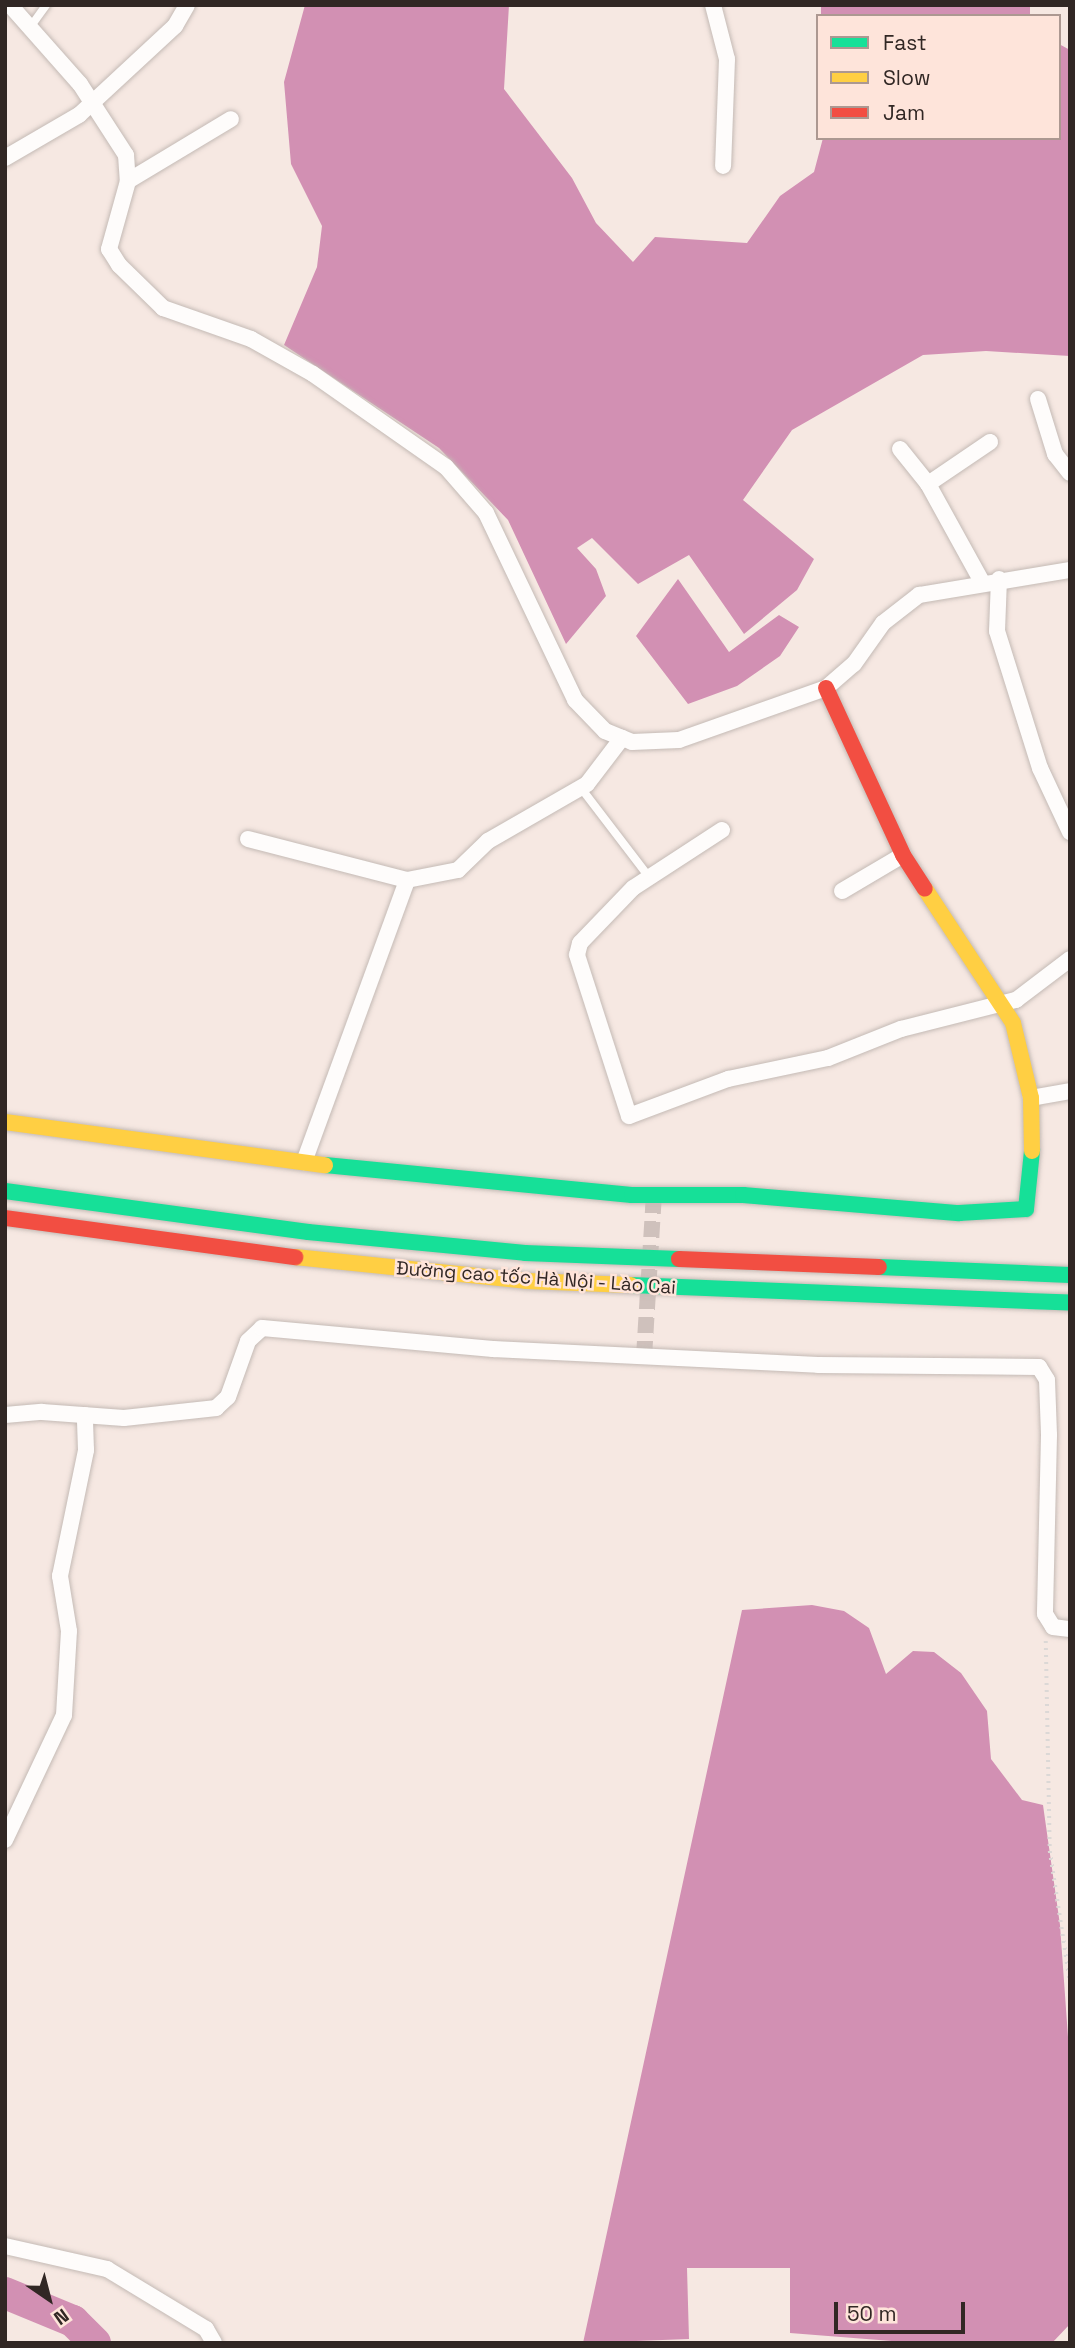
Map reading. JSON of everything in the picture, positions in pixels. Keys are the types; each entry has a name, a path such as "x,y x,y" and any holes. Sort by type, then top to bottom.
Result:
{"main road":[{"path":"5,1122 303,1162 632,1195 743,1195 1009,1214 1026,1209 1031,1201 1031,1098 1013,1023 903,855 826,688"},
{"name":"Đường cao tốc Hà Nội - Lào Cai","path":"5,1191 267,1227 525,1253 1070,1275"},
{"name":"Đường cao tốc Hà Nội - Lào Cai","path":"5,1218 307,1259 526,1281 1070,1303"}],"street":[{"path":"10,5 31,26 92,103 126,155 128,181 109,249 119,265 163,308 251,339 395,426 446,467 486,513 513,562 575,700 605,731 622,738 679,740 826,688 854,664 895,611 919,595 990,580 1070,570"},
{"path":"5,158 92,103 176,26 187,5"},
{"path":"713,5 727,59 723,166"},
{"path":"128,181 231,119"},
{"path":"1038,399 1055,454 1070,473"},
{"path":"928,484 990,442"},
{"path":"901,449 928,484 990,580 997,631 1040,768 1070,832"},
{"path":"248,839 407,880 458,870 488,841 582,788 622,738"},
{"path":"722,830 649,877 580,943 577,955 629,1116 728,1079 828,1058 901,1029 1017,1000 1070,959"},
{"path":"842,891 903,855"},
{"path":"303,1162 407,880"},
{"path":"1031,1098 1070,1091"},
{"path":"5,1415 124,1418 216,1408 228,1397 248,1342 262,1328 507,1350 818,1365 1039,1367 1047,1380 1049,1435 1045,1614 1053,1628 1070,1629"},
{"path":"5,1840 64,1715 69,1631 60,1576 86,1450 85,1415"},
{"path":"5,2246 107,2269 206,2329 214,2343"}],"lane":[{"path":"31,26 47,5"},
{"path":"582,788 649,877"}],"path":[{"path":"1045,1614 1050,1851 1070,1981"}],"shaded area":[{"path":"305,5 509,5 504,89 572,178 596,223 633,262 655,237 747,243 780,196 814,172 822,140 1061,140 1061,45 1070,50 1070,356 986,351 923,355 792,430 743,500 814,559 797,590 744,634 689,555 638,584 592,538 577,548 596,569 606,596 566,644 508,520 439,448 284,345 317,267 322,226 291,164 284,82"},
{"path":"821,5 1030,5 1030,14 821,14"},
{"path":"678,579 729,652 779,615 799,627 780,656 737,686 688,704 636,636"},
{"path":"812,1605 844,1611 869,1628 886,1674 913,1651 934,1652 961,1673 987,1711 991,1759 1022,1800 1043,1805 1060,1925 1070,2065 1070,2324 1052,2343 917,2343 790,2333 790,2268 687,2268 689,2339 583,2343 742,1610"}],"waterway":[{"path":"5,2293 73,2321 95,2343"}],"tunnel":[{"path":"644,1357 654,1195"}],"traffic: fast":[{"path":"325,1165 632,1195 743,1195 959,1213 1026,1209 1032,1151"},
{"path":"5,1191 308,1232 525,1253 679,1259"},
{"path":"879,1267 1070,1275"},
{"path":"631,1285 1070,1303"}],"traffic: slow":[{"path":"925,889 1013,1023 1031,1098 1032,1151"},
{"path":"5,1122 325,1165"},
{"path":"295,1257 526,1281 631,1285"}],"traffic: jam":[{"path":"826,688 903,855 925,889"},
{"path":"5,1218 295,1257"},
{"path":"679,1259 879,1267"}]}
